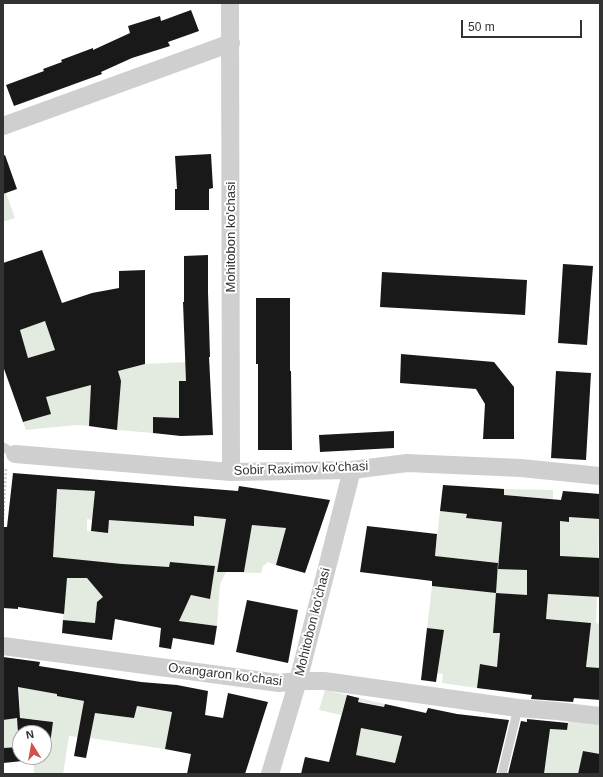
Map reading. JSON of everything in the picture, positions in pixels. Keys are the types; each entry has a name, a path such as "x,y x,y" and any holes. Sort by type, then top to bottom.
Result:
{"street":[{"name":"Mohitobon ko'chasi","path":"230,3 231,472"},
{"path":"3,126 231,43"},
{"name":"Sobir Raximov ko'chasi","path":"9,451 231,472 352,470 411,463 521,468 600,476"},
{"name":"Mohitobon ko'chasi","path":"270,774 298,681 352,470"},
{"name":"Oxangaron ko'chasi","path":"3,646 279,683 324,681 518,708 600,716"}],"lane":[{"path":"502,774 518,708"}],"path":[{"path":"3,519 6,466 9,451"}],"shaded area":[{"path":"6,193 15,218 3,222 3,194"},
{"path":"45,321 55,350 28,358 20,330"},
{"path":"209,361 210,380 179,418 153,417 153,433 117,430 91,394 89,426 76,425 26,430 23,422 51,414 46,397 118,371 145,364"},
{"path":"58,477 75,478 74,490 95,491 92,520 87,519 87,531 108,533 112,482 123,521 193,526 194,516 226,519 218,566 226,572 220,584 217,626 162,618 150,566 67,578 3,554","holes":["170,562 215,566 210,599 191,595 188,602 165,601"]},
{"path":"504,489 553,490 553,499 521,496 517,521 502,522"},
{"path":"569,510 599,519 598,571 549,555 560,544 560,521 569,522"},
{"path":"440,511 467,514 466,518 502,522 499,555 512,554 510,569 527,570 527,594 538,619 509,594 496,593 498,563 435,556"},
{"path":"252,525 285,528 294,532 280,552 276,565 268,562 263,566 261,573 226,572 244,572"},
{"path":"67,578 93,578 103,591 103,597 97,602 95,623 63,620"},
{"path":"432,586 496,593 493,632 500,633 497,667 481,664 477,688 442,683 443,674 437,673 444,630 427,628"},
{"path":"547,594 597,597 596,623 600,624 600,668 586,667 591,623 546,619"},
{"path":"19,687 84,701 78,737 69,736 63,774 34,774 33,765 52,765 53,722 32,719 32,725 12,725 12,747 3,748 3,720 20,717"},
{"path":"325,690 347,695 341,715 319,710"},
{"path":"98,697 114,715 134,718 136,706 159,710 173,705 165,749 90,738"},
{"path":"359,698 385,704 379,732 389,733 403,730 395,763 372,758 355,757 359,719 380,706 362,702 360,713 356,713"},
{"path":"569,719 600,723 600,754 584,751 578,774 544,774 549,743 541,741 543,729 567,730"}],"building":[{"path":"191,10 199,31 168,42 170,46 132,58 101,72 102,74 14,106 6,85 44,71 43,69 62,62 61,60 93,48 93,50 130,33 128,26 160,16 161,21"},
{"path":"211,154 213,188 209,189 209,210 175,210 175,189 177,189 175,156"},
{"path":"5,155 17,189 3,194 3,156"},
{"path":"42,250 62,303 92,293 119,288 119,271 145,270 145,364 118,371 121,381 117,430 89,426 91,385 46,397 51,414 23,422 3,366 3,263","holes":["45,321 55,350 28,358 20,330"]},
{"path":"208,255 209,357 213,435 181,436 153,433 153,417 179,418 179,381 186,381 183,302 184,256"},
{"path":"563,264 593,266 587,345 558,343"},
{"path":"382,272 527,280 525,315 380,307"},
{"path":"256,298 290,298 292,450 258,450"},
{"path":"401,354 494,362 514,387 514,439 483,439 485,404 476,389 400,383"},
{"path":"556,371 591,373 586,460 551,458"},
{"path":"394,431 394,448 320,452 319,435"},
{"path":"13,473 238,491 239,486 330,500 305,573 276,565 286,528 252,525 244,572 217,572 226,519 194,516 194,526 109,520 108,533 91,531 95,491 57,489 53,557 169,567 170,562 215,566 210,599 191,595 179,621 217,626 214,645 173,638 171,649 159,647 161,628 115,619 112,640 62,633 63,620 95,623 97,602 103,597 87,578 67,578 64,614 18,607 18,609 3,608 3,527 7,527"},
{"path":"443,485 504,489 504,495 561,500 563,491 600,494 600,519 569,517 569,522 560,521 560,556 600,558 600,597 548,594 546,619 591,623 586,667 600,668 600,700 574,698 573,702 531,699 532,695 477,688 480,664 497,667 500,633 493,633 496,593 527,595 527,570 498,569 502,522 466,518 467,514 440,511"},
{"path":"367,526 437,534 435,556 498,563 496,593 432,586 432,581 360,572"},
{"path":"247,600 298,610 288,663 236,652"},
{"path":"427,628 444,630 436,682 421,680"},
{"path":"3,657 40,662 39,666 141,682 177,685 208,691 205,715 223,718 228,693 268,702 245,774 187,774 191,754 165,749 172,712 137,706 134,718 95,713 86,758 74,756 84,701 57,696 57,694 18,687 20,718 53,722 52,729 52,725 17,725 17,718 3,720"},
{"path":"347,695 359,698 358,702 384,707 385,704 426,713 428,708 457,714 509,720 496,774 301,774 305,757 329,762","holes":["361,728 402,736 395,763 356,755"]},
{"path":"527,719 568,723 567,730 550,729 544,774 508,774 521,721 527,722"},
{"path":"12,747 12,762 3,763 3,748"},
{"path":"583,751 600,754 600,774 578,774"}]}
